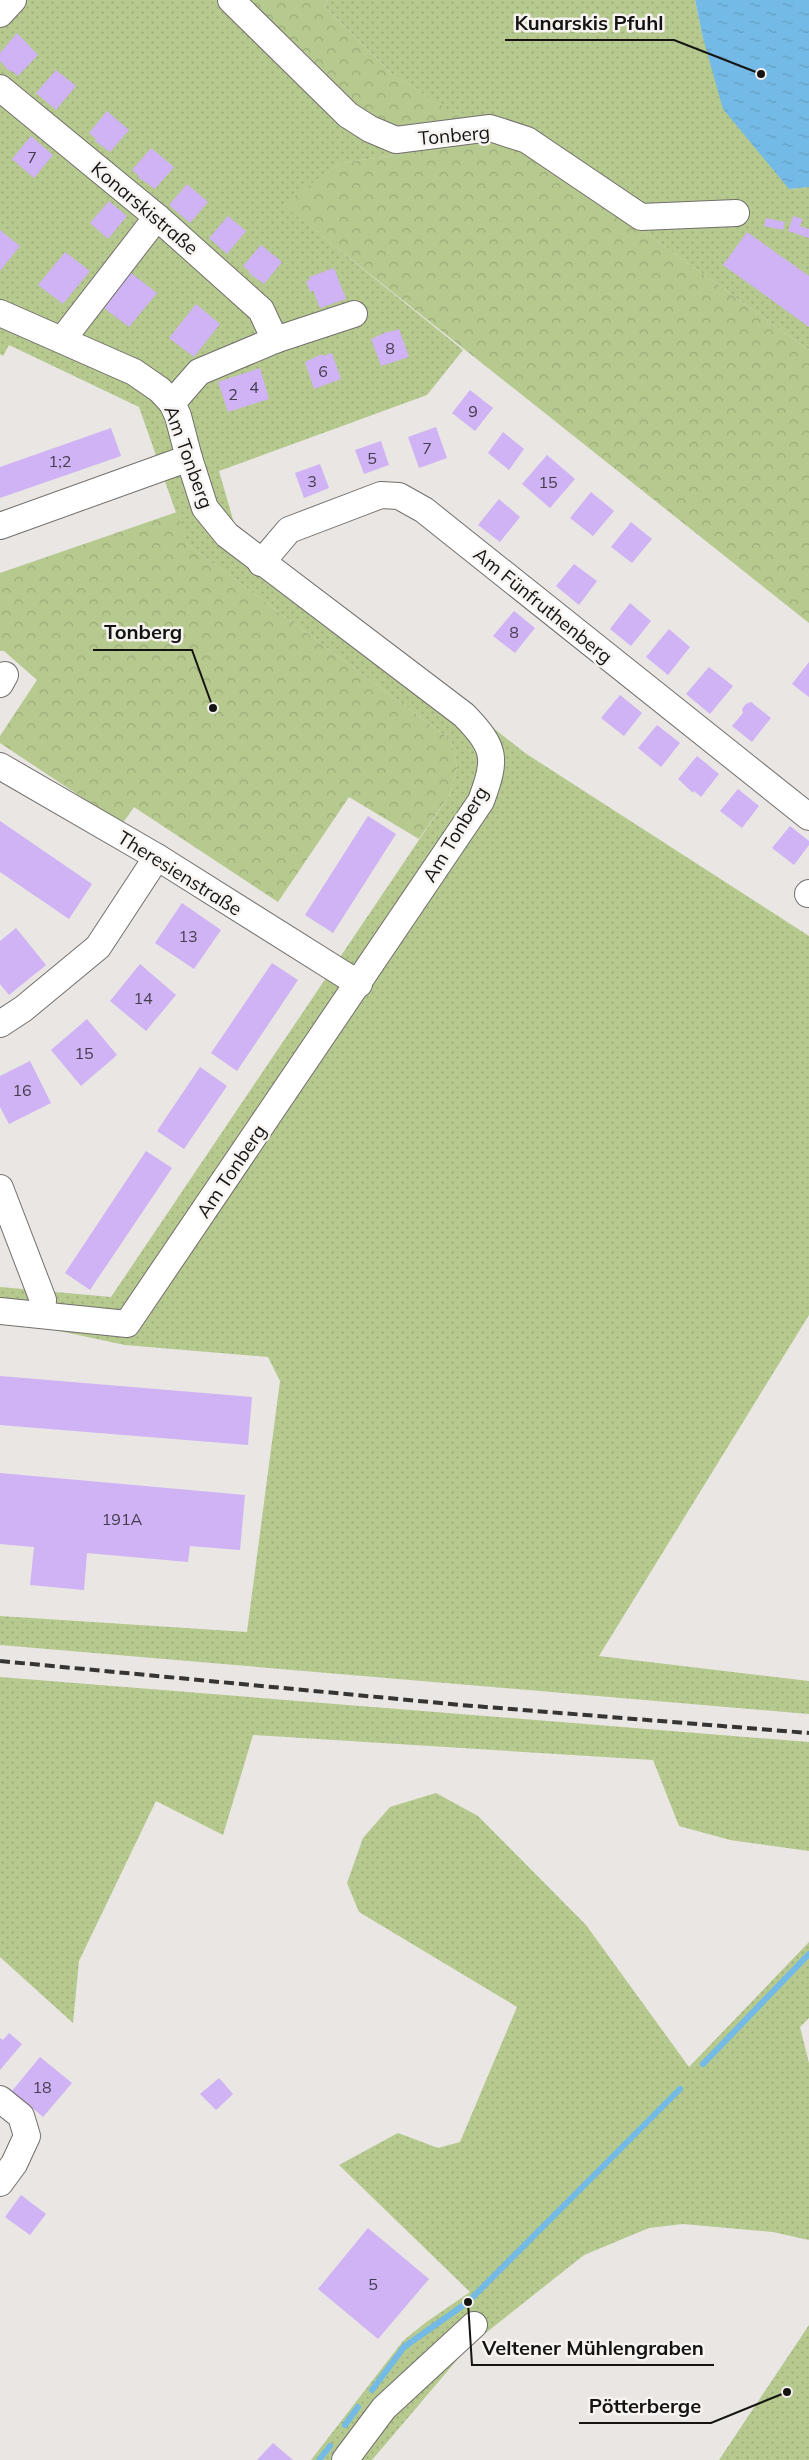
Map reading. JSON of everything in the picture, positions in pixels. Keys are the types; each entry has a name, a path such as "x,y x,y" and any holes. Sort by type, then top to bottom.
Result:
{"street":[{"path":"0,14 13,0"},
{"name":"Tonberg","path":"231,0 348,115 370,129 396,140 490,128 527,140 641,217 736,213"},
{"name":"Konarskistraße","path":"0,88 157,216 261,310 275,340"},
{"path":"62,340 157,216"},
{"name":"Am Tonberg","path":"0,313 134,372 160,390 172,403 178,416 188,458 205,508 227,535 261,563 464,715 480,732 492,752 490,776 481,801 359,984 127,1324 0,1311"},
{"path":"172,403 199,372 275,340 354,314"},
{"path":"0,526 188,458"},
{"name":"Am Fünfruthenberg","path":"261,563 288,530 381,495 400,496 424,510 809,817"},
{"name":"Theresienstraße","path":"0,766 157,857 359,984"},
{"path":"0,1024 23,1009 98,947 157,857"},
{"path":"0,1188 43,1300 42,1314"},
{"path":"0,2099 21,2116 27,2136 14,2164 0,2183"},
{"path":"345,2460 384,2408 474,2326"}],"green space":[{"path":"0,0 249,0 328,75 355,106 466,122 391,73 324,6 328,0 695,0 703,38 789,189 809,187 809,350 521,144 403,154 340,163 284,205 463,350 427,395 219,471 234,523 525,753 809,936 809,1315 599,1656 809,1681 809,1714 0,1645 0,1616 247,1632 280,1381 268,1357 125,1345 45,1328 0,1324 0,1287 111,1297 450,794 457,767 451,740 187,544 139,407 9,345 3,356 0,354"},
{"path":"249,0 328,0 324,6 391,73 467,122 393,127 355,106 328,75"},
{"path":"487,137 521,144 809,350 809,623 283,205 340,163 403,154"},
{"path":"177,512 187,544 451,740 457,767 450,794 419,839 349,797 278,902 134,807 122,824 0,743 0,736 37,680 4,651 0,651 0,573"},
{"path":"0,1677 809,1742 809,1851 730,1840 679,1826 653,1760 253,1735 223,1835 156,1801 79,1961 73,2023 0,1957"},
{"path":"436,1793 478,1816 586,1925 689,2067 809,1942 809,2018 800,2027 809,2063 809,2240 773,2232 683,2224 649,2228 584,2255 468,2347 372,2460 311,2460 403,2341 425,2323 470,2292 339,2165 398,2133 438,2148 460,2142 517,2007 359,1912 347,1883 363,1838 390,1807"},
{"path":"809,2325 809,2460 719,2460"}],"water":[{"path":"695,0 809,0 809,187 789,189 723,109 703,38"}],"building":[{"path":"17,33 38,55 18,76 11,70 10,72 0,61 0,53"},
{"path":"56,70 76,86 56,110 36,93"},
{"path":"107,111 129,130 110,152 95,141 96,139 89,133"},
{"path":"31,136 53,155 34,178 12,159"},
{"path":"151,148 174,167 155,189 138,177 132,170"},
{"path":"187,184 208,202 190,223 169,205"},
{"path":"109,201 127,216 108,239 90,223"},
{"path":"228,216 246,231 227,254 209,238"},
{"path":"793,216 803,219 800,226 809,229 809,238 788,231"},
{"path":"766,218 785,222 783,230 764,226"},
{"path":"0,230 20,246 0,271"},
{"path":"747,232 809,276 809,327 723,265"},
{"path":"261,245 282,262 264,284 243,266"},
{"path":"65,252 90,271 63,304 38,285"},
{"path":"334,268 346,299 320,308 313,290 310,292 306,281 310,280 309,277"},
{"path":"131,273 157,293 129,327 104,308"},
{"path":"196,304 220,324 194,357 169,338"},
{"path":"399,329 409,357 381,366 371,339"},
{"path":"332,353 341,379 314,389 305,362 322,354 323,356"},
{"path":"260,368 269,399 228,412 218,382"},
{"path":"470,390 493,408 475,431 452,413"},
{"path":"436,427 447,458 419,468 408,437"},
{"path":"111,428 121,456 0,498 0,467"},
{"path":"503,432 524,449 509,470 488,453"},
{"path":"381,441 389,465 364,474 355,450"},
{"path":"547,455 575,479 550,508 522,484"},
{"path":"320,464 329,488 304,498 295,473"},
{"path":"591,492 614,511 593,536 570,518"},
{"path":"499,499 520,517 500,542 478,525"},
{"path":"631,522 652,539 632,563 611,547"},
{"path":"574,564 597,581 579,605 556,586"},
{"path":"630,603 651,621 631,646 610,629"},
{"path":"514,611 535,628 515,653 493,636"},
{"path":"669,629 690,647 668,675 646,657"},
{"path":"809,662 809,697 792,684"},
{"path":"709,667 733,686 710,714 686,694"},
{"path":"620,695 642,713 624,736 601,718"},
{"path":"751,702 771,718 752,742 732,726 743,713 742,709"},
{"path":"657,725 680,743 661,767 638,748"},
{"path":"697,756 719,774 701,797 694,791 693,793 678,779"},
{"path":"738,789 759,806 742,828 720,811"},
{"path":"368,816 396,834 333,933 305,915"},
{"path":"0,821 92,884 69,919 0,872"},
{"path":"790,826 809,841 809,845 794,865 772,848"},
{"path":"182,903 221,930 194,969 155,943"},
{"path":"16,928 46,965 9,995 0,984 0,941"},
{"path":"272,963 298,980 237,1071 211,1053"},
{"path":"140,964 176,995 146,1031 110,1001"},
{"path":"87,1019 117,1055 81,1086 51,1050"},
{"path":"30,1061 51,1103 9,1124 0,1107 0,1076"},
{"path":"200,1067 227,1086 184,1149 157,1131"},
{"path":"146,1151 172,1168 90,1290 65,1273"},
{"path":"0,1376 252,1397 248,1445 0,1425"},
{"path":"0,1473 245,1495 240,1550 190,1546 188,1562 87,1553 84,1590 30,1585 34,1547 0,1544"},
{"path":"9,2033 22,2044 0,2070 0,2038 3,2040"},
{"path":"40,2057 72,2083 43,2117 12,2091"},
{"path":"219,2078 233,2094 216,2110 200,2094"},
{"path":"21,2195 46,2214 30,2235 5,2217"},
{"path":"368,2228 429,2279 378,2339 318,2289"},
{"path":"273,2443 293,2460 257,2460"}],"waterway":[{"path":"703,2064 809,1954"},
{"path":"372,2390 404,2347 468,2302 680,2089"},
{"path":"345,2425 358,2407"},
{"path":"319,2460 330,2446"}],"railway":[{"path":"0,1661 461,1705 809,1733"}],"place":[{"name":"Kunarskis Pfuhl","path":"761,74"},
{"name":"Tonberg","path":"213,708"},
{"name":"Veltener Mühlengraben","path":"468,2302"},
{"name":"Pötterberge","path":"787,2392"}]}
